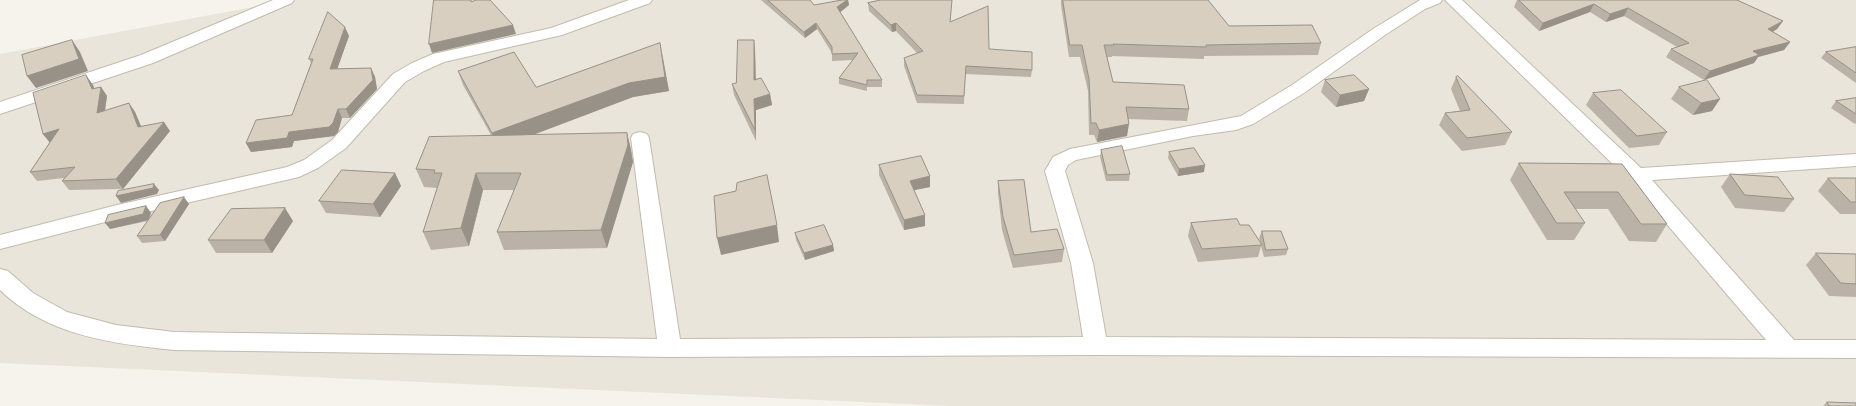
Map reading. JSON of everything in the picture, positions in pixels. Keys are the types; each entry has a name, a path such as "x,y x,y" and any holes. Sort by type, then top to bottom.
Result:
{"street":[{"path":"0,108 147,59 286,0"},
{"path":"0,242 117,212 292,172 311,164 339,144 400,78 418,67 439,58 556,32 644,0"},
{"path":"1096,346 1082,263 1056,171 1060,161 1070,155 1111,146 1193,130 1229,125 1247,120 1298,89 1384,28 1419,6 1434,0"},
{"path":"1453,0 1636,175 1788,349"},
{"path":"640,138 670,348"},
{"path":"1636,175 1856,160"},
{"path":"0,277 26,300 67,321 124,336 182,342 670,348 1096,346 1856,349"}],"shaded area":[{"path":"279,0 1856,0 1856,406 950,406 0,363 0,54 275,3"}],"building":[{"path":"434,0 471,0 471,2 476,0 490,0 513,25 429,44"},
{"path":"768,0 810,0 814,5 847,0 837,7 882,80 867,80 867,85 839,78 858,53 832,54 832,47 816,23 804,32"},
{"path":"881,0 952,0 950,22 988,6 989,49 1032,52 1032,70 966,66 964,96 917,95 904,58 923,51 896,23 891,25 868,3"},
{"path":"1063,0 1208,0 1229,26 1312,25 1321,43 1206,45 1206,47 1104,45 1113,82 1184,85 1189,109 1126,107 1129,124 1099,130 1096,123 1091,123 1089,79 1082,45 1070,45"},
{"path":"1519,0 1737,0 1783,21 1768,29 1790,42 1753,51 1759,55 1710,71 1671,49 1689,43 1628,8 1610,14 1594,4 1543,23"},
{"path":"328,12 345,27 330,69 371,68 373,80 346,109 338,109 333,123 329,127 289,132 287,138 246,143 256,120 292,115 313,59 309,59"},
{"path":"72,40 79,59 27,76 22,55"},
{"path":"738,40 754,40 754,80 761,78 770,94 754,99 755,130 732,84 736,83"},
{"path":"660,43 665,77 629,83 492,133 458,71 514,52 536,87"},
{"path":"1856,47 1856,73 1826,52"},
{"path":"86,75 92,89 101,87 97,113 129,103 138,127 164,122 116,179 62,181 75,167 30,172 59,129 43,134 33,93"},
{"path":"1354,75 1369,89 1340,95 1325,80"},
{"path":"1458,76 1512,132 1467,138 1445,113 1470,110 1456,77"},
{"path":"1707,80 1720,99 1701,103 1679,87"},
{"path":"1621,90 1667,132 1637,136 1593,93"},
{"path":"1856,98 1856,114 1836,101"},
{"path":"627,133 628,145 601,230 497,232 521,173 476,173 461,228 423,232 442,173 434,173 435,170 416,169 429,137"},
{"path":"1122,146 1130,174 1107,175 1101,150"},
{"path":"1194,148 1205,165 1179,169 1169,152"},
{"path":"921,156 930,176 910,181 925,215 904,220 879,165"},
{"path":"1519,163 1622,164 1667,224 1641,224 1618,192 1564,192 1585,223 1557,223"},
{"path":"342,170 395,173 373,204 319,201"},
{"path":"1730,174 1778,177 1794,199 1745,195"},
{"path":"767,175 777,225 717,238 714,196 736,191 737,183"},
{"path":"1828,178 1856,178 1856,202 1851,202"},
{"path":"1024,180 1031,232 1057,229 1064,249 1014,255 1003,217 998,181"},
{"path":"154,184 153,188 116,196 118,191"},
{"path":"184,197 160,235 137,236 160,203"},
{"path":"146,206 143,214 105,223 108,215"},
{"path":"285,208 264,240 208,240 231,209"},
{"path":"1237,219 1240,225 1249,225 1262,245 1202,249 1191,223"},
{"path":"824,225 833,245 804,253 795,233"},
{"path":"1262,231 1281,231 1288,249 1266,250"},
{"path":"1816,253 1856,254 1856,284 1841,283"},
{"path":"1827,402 1856,403 1856,406 1830,406"}]}
